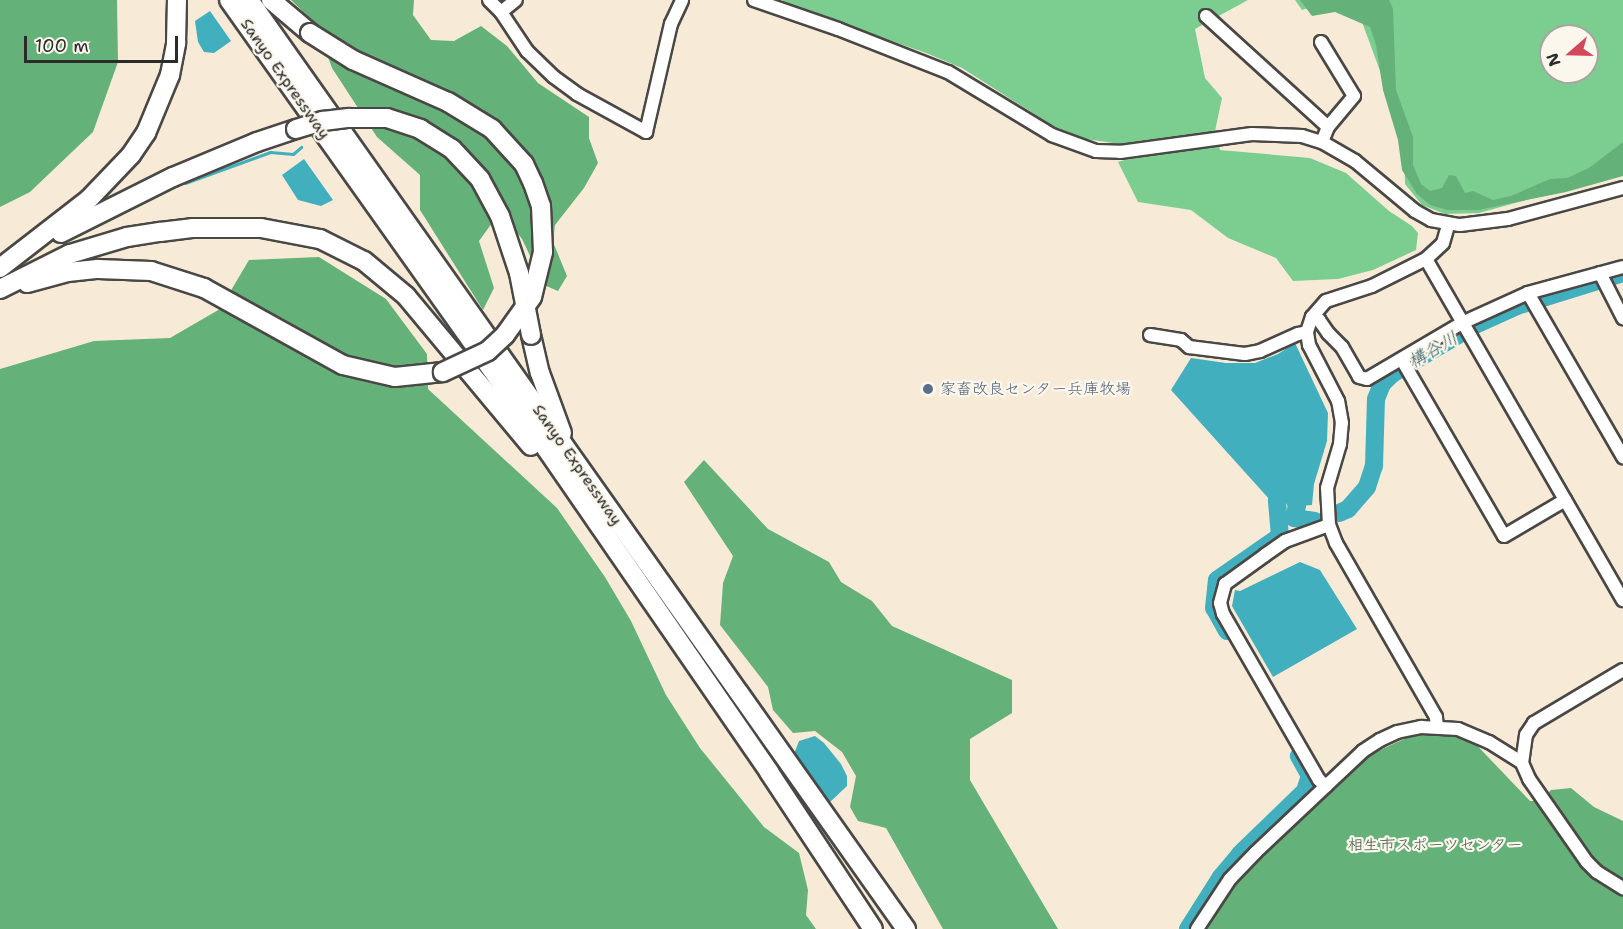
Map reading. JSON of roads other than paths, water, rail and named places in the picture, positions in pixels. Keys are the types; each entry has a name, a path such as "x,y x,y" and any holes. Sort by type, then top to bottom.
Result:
{"highway":[{"path":"0,268 89,199 131,155 147,133 170,75 176,43 177,0"},
{"name":"Sanyo Expressway","path":"229,0 769,772 873,929"},
{"name":"Sanyo Expressway","path":"249,0 906,929"},
{"path":"0,295 68,272 98,269 151,271 204,288 343,365 395,377 443,372 488,351 505,335 532,297 543,252 541,206 524,164 492,129 448,102 353,60 310,33 271,0"},
{"path":"0,268 68,229 144,191 247,145 323,121 387,118 420,129 452,149 480,179 500,216 519,273 540,373 567,451"},
{"path":"0,289 70,254 127,237 160,232 192,228 261,228 292,232 330,243 364,261 406,296 473,374 622,560"}],"street":[{"path":"489,0 501,12 527,51 554,77 577,94 646,132 671,24 682,0"},
{"path":"501,12 516,0"},
{"path":"754,0 838,29 948,72 1052,135 1082,147 1120,152 1275,133 1302,136 1322,142 1355,161 1415,211 1448,225 1480,225 1622,190"},
{"path":"1206,16 1328,127"},
{"path":"1321,42 1354,96 1328,127 1322,142"},
{"path":"1437,727 1436,717 1336,543 1329,525 1328,488 1340,444 1342,423 1338,401 1309,345 1307,332 1312,317 1326,301 1372,286 1426,259 1443,243 1448,225"},
{"path":"1426,259 1565,500 1619,586 1623,600"},
{"path":"1312,317 1319,320 1342,347 1359,377 1367,379 1405,364 1465,329 1531,298 1601,278 1623,267"},
{"path":"1601,278 1623,318"},
{"path":"1531,298 1623,457"},
{"path":"1150,335 1181,340 1189,347 1197,349 1245,354 1260,351 1307,332"},
{"path":"1405,364 1504,536 1565,500"},
{"path":"1326,786 1313,770 1223,614 1220,603 1225,584 1265,555 1285,541 1329,525"},
{"path":"1623,670 1534,723 1526,735 1522,763 1529,779 1587,862 1597,872 1623,888"},
{"path":"1197,929 1230,879 1362,751 1380,740 1397,732 1437,727 1474,735 1522,763"}],"water":[{"path":"210,11 231,41 214,53 204,52 198,42 195,21"},
{"path":"304,159 333,200 321,206 298,200 282,175"},
{"path":"1295,343 1328,413 1327,441 1314,484 1312,505 1288,507 1285,501 1270,500 1171,390 1191,358 1226,363 1255,363 1278,354"},
{"path":"1300,562 1320,570 1357,629 1273,677 1232,606 1235,590 1240,591"},
{"path":"815,736 824,743 841,764 847,776 847,786 829,803 796,818 787,817 779,805 784,780 799,741"}],"waterway":[{"path":"185,183 270,152 293,154 301,147"},
{"name":"構谷川","path":"1339,513 1348,509 1367,487 1374,466 1376,399 1382,384 1392,374 1475,325 1517,306 1623,273"},
{"path":"1227,631 1214,608 1217,580 1280,536 1277,500"},
{"name":"構谷川","path":"1297,506 1294,518 1315,521"},
{"path":"1188,929 1221,877 1240,854 1305,791 1310,776 1299,756"}],"place":[{"name":"家畜改良センター兵庫牧場","path":"928,389"}],"park label":[{"name":"相生市スポーツセンター","path":"1435,845"}]}
